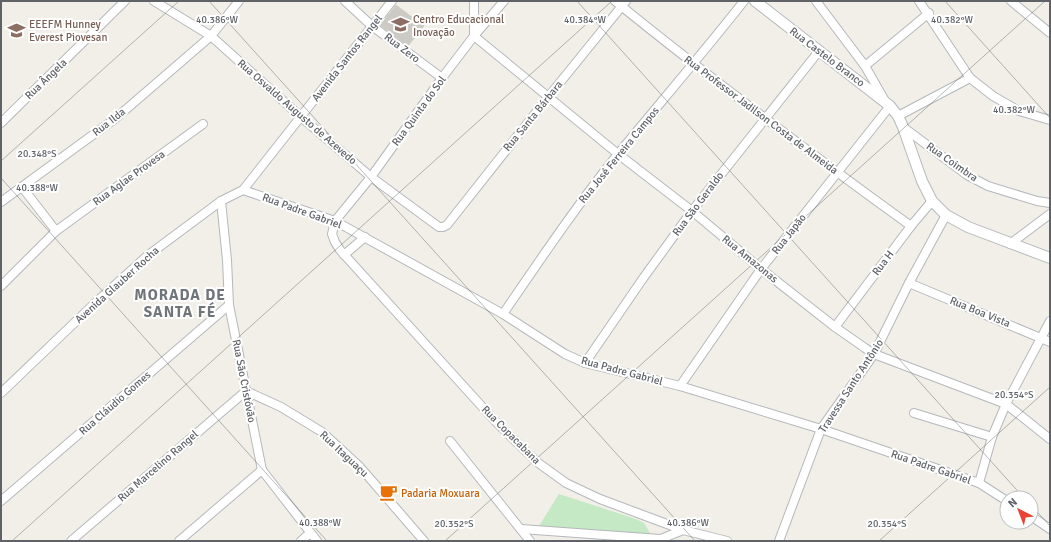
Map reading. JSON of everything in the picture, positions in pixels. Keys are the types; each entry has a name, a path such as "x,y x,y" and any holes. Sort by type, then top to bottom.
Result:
{"street":[{"name":"Rua Ângela","path":"1,123 125,1"},
{"name":"Rua Osvaldo Augusto de Azevedo","path":"154,1 211,36 301,117 371,177 439,227"},
{"name":"Rua Ilda","path":"1,202 116,118 211,36 239,1"},
{"name":"Rua Zero","path":"345,1 372,26 442,78"},
{"name":"Avenida Santos Rangel","path":"243,190 392,1"},
{"path":"474,1 474,36"},
{"name":"Rua Quinta do Sol","path":"335,221 371,177 474,36 504,1"},
{"name":"Rua José Ferreira Campos","path":"503,314 551,243 618,154 694,64 744,1"},
{"name":"Rua Castelo Branco","path":"755,1 887,104 898,116 922,182 932,201 946,215 968,227 1050,258"},
{"path":"816,1 865,66 887,104"},
{"path":"919,1 970,78 993,96 1019,111 1050,120"},
{"path":"1011,1 1050,33"},
{"name":"Rua Professor Jadilson Costa de Almeida","path":"621,3 694,64 837,173 911,226"},
{"name":"Rua Santa Bárbara","path":"439,227 447,225 621,3"},
{"path":"865,66 928,13"},
{"name":"Rua Amazonas","path":"474,36 618,154 692,211 761,269 835,327 874,354 1006,404 1050,439"},
{"name":"Rua São Geraldo","path":"585,362 692,211 818,51"},
{"path":"898,116 970,78"},
{"name":"Rua Japão","path":"680,386 761,269 837,173 887,104"},
{"name":"Rua Aglae Provesa","path":"1,286 56,231 203,124"},
{"name":"Rua Coimbra","path":"903,127 967,175 988,186 1050,203"},
{"path":"22,187 56,231"},
{"name":"Avenida Glauber Rocha","path":"1,393 93,305 147,256 221,201 243,190"},
{"name":"Rua Padre Gabriel","path":"243,190 335,221 503,314 565,354 585,362 680,386 821,429 979,483 999,496"},
{"name":"Rua São Cristóvão","path":"221,201 228,260 229,305 262,470 317,541"},
{"name":"Rua H","path":"835,327 911,226 932,201"},
{"path":"1010,244 1050,214"},
{"name":"Travessa Santo Antônio","path":"778,541 821,429 874,354 909,283 946,215"},
{"name":"Rua Copacabana","path":"335,221 332,234 335,242 344,254 496,422 537,462 566,483 594,496 683,530 727,541"},
{"path":"344,254 365,237"},
{"name":"Rua Boa Vista","path":"909,283 1050,342"},
{"name":"Rua Cláudio Gomes","path":"1,501 229,305"},
{"path":"979,483 992,437 1006,404 1050,321"},
{"name":"Rua Marcelino Rangel","path":"71,541 246,391"},
{"name":"Rua Itaguaçu","path":"246,391 281,407 322,432 360,467 424,541"},
{"path":"914,413 992,437"},
{"path":"450,441 530,541"},
{"path":"179,541 262,470"},
{"path":"1039,522 1050,530"},
{"path":"521,528 658,540 683,530"},
{"path":"301,541 310,533"}],"green space":[{"path":"559,494 636,519 644,523 650,533 647,535 539,526"}],"building":[{"name":"Centro Educacional Inovação","path":"396,5 424,26 408,46 380,25"}],"place":[{"name":"Centro Educacional Inovação","path":"400,25"},
{"name":"EEEFM Hunney Everest Piovesan","path":"16,30"},
{"name":"Padaria Moxuara","path":"388,493"}],"district":[{"name":"MORADA DE SANTA FÉ","path":"180,304"}]}
